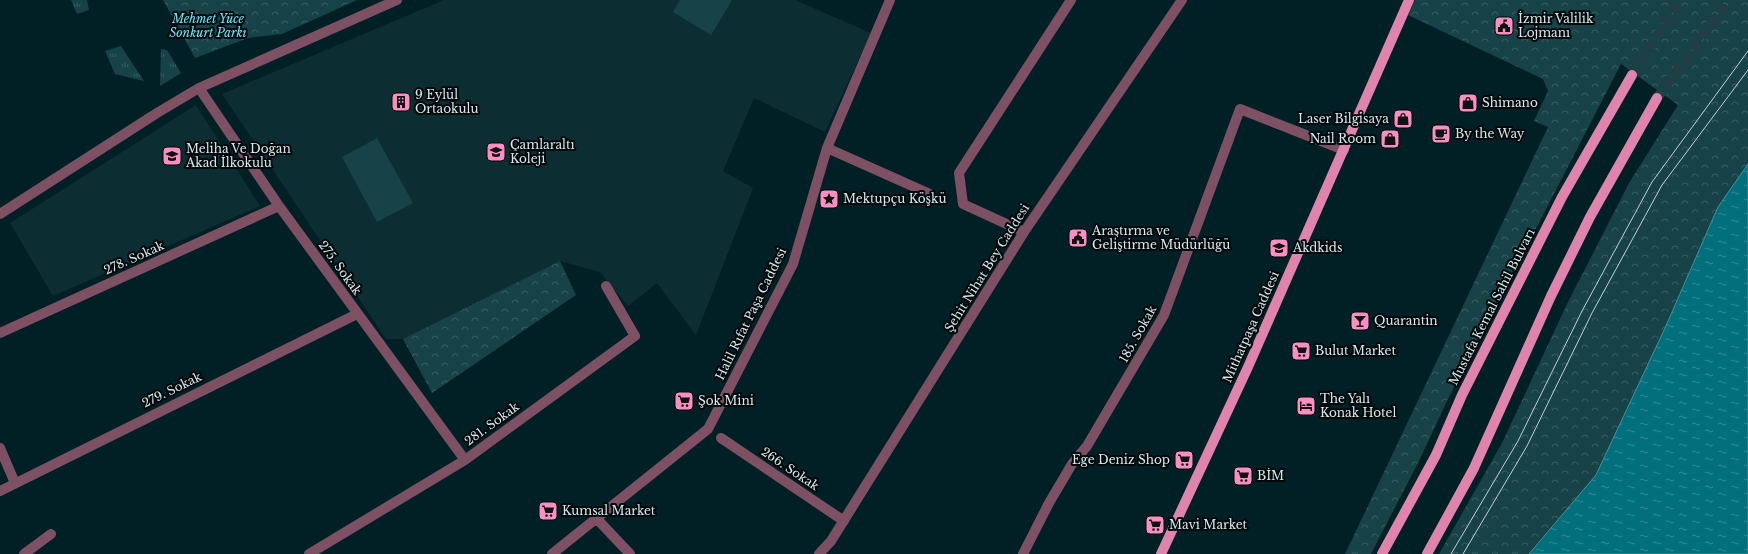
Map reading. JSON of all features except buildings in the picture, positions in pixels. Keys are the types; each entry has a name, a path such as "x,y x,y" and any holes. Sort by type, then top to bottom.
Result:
{"main road":[{"name":"Mithatpaşa Caddesi","path":"1162,554 1248,367 1409,0"},
{"name":"Mustafa Kemal Sahil Bulvarı","path":"1382,554 1436,455 1462,395 1562,197 1632,75"},
{"path":"1427,554 1474,468 1551,296 1590,217 1657,98"}],"street":[{"path":"0,214 157,113 199,88 396,0"},
{"name":"Halil Rıfat Paşa Caddesi","path":"552,554 597,520 708,429 793,264 827,148 890,0"},
{"path":"1024,232 963,204 959,173 1071,0"},
{"name":"Şehit Nihat Bey Caddesi","path":"820,554 831,541 1024,232 1182,0"},
{"name":"275. Sokak","path":"199,88 279,206 356,314 465,460"},
{"name":"185. Sokak","path":"1023,554 1049,503 1072,464 1087,446 1164,315 1240,109 1344,150"},
{"path":"827,148 930,194"},
{"name":"278. Sokak","path":"0,333 279,206"},
{"name":"281. Sokak","path":"309,554 465,460 635,336 606,286"},
{"name":"279. Sokak","path":"0,491 356,314"},
{"name":"266. Sokak","path":"721,438 844,520"},
{"path":"0,448 15,483"},
{"path":"597,520 630,554"},
{"path":"24,554 51,534"}],"shaded area":[{"name":"Çamlaraltı Koleji","path":"444,0 795,0 871,33 825,132 754,98 723,171 753,188 696,335 657,283 628,306 600,272 560,261 403,339 386,339 222,94"},
{"name":"Meliha Ve Doğan Akad İlkokulu","path":"196,105 260,206 53,296 10,223"}],"green space":[{"path":"71,0 87,0 89,10 77,14"},
{"name":"Mehmet Yüce Sonkurt Parkı","path":"163,0 357,0 282,34 248,38 195,58"},
{"path":"680,0 732,0 711,35 673,12"},
{"path":"1415,0 1748,0 1748,164 1718,207 1665,328 1596,475 1529,554 1439,554 1502,443 1567,304 1629,183 1678,105 1621,64 1447,401 1419,461 1371,554 1345,554 1548,127 1534,121 1548,91 1543,79 1408,15"},
{"path":"121,46 144,81 115,74 105,51"},
{"path":"161,49 167,50 181,73 160,86"},
{"path":"377,138 413,203 377,222 342,157"},
{"path":"560,261 576,295 432,393 403,339"}],"water":[{"path":"1748,164 1748,554 1529,554 1596,475 1665,328 1718,207"}],"tunnel":[{"path":"1632,75 1681,0"},
{"path":"1657,98 1729,0"}],"tram line":[{"path":"1451,554 1518,441 1582,311 1652,182 1748,51"},
{"path":"1463,554 1527,446 1592,313 1662,185 1748,70"}],"place":[{"name":"İzmir Valilik Lojmanı","path":"1504,26"},
{"name":"9 Eylül Ortaokulu","path":"401,102"},
{"name":"Shimano","path":"1468,103"},
{"name":"Laser Bilgisaya","path":"1403,119"},
{"name":"By the Way","path":"1441,134"},
{"name":"Nail Room","path":"1390,139"},
{"name":"Çamlaraltı Koleji","path":"496,152"},
{"name":"Meliha Ve Doğan Akad İlkokulu","path":"172,156"},
{"name":"Mektupçu Köşkü","path":"829,199"},
{"name":"Araştırma ve Geliştirme Müdürlüğü","path":"1078,238"},
{"name":"Akdkids","path":"1279,248"},
{"name":"Quarantin","path":"1360,321"},
{"name":"Bulut Market","path":"1301,351"},
{"name":"Şok Mini","path":"684,401"},
{"name":"The Yalı Konak Hotel","path":"1306,406"},
{"name":"Ege Deniz Shop","path":"1184,460"},
{"name":"BİM","path":"1243,476"},
{"name":"Kumsal Market","path":"548,511"},
{"name":"Mavi Market","path":"1155,525"}]}
